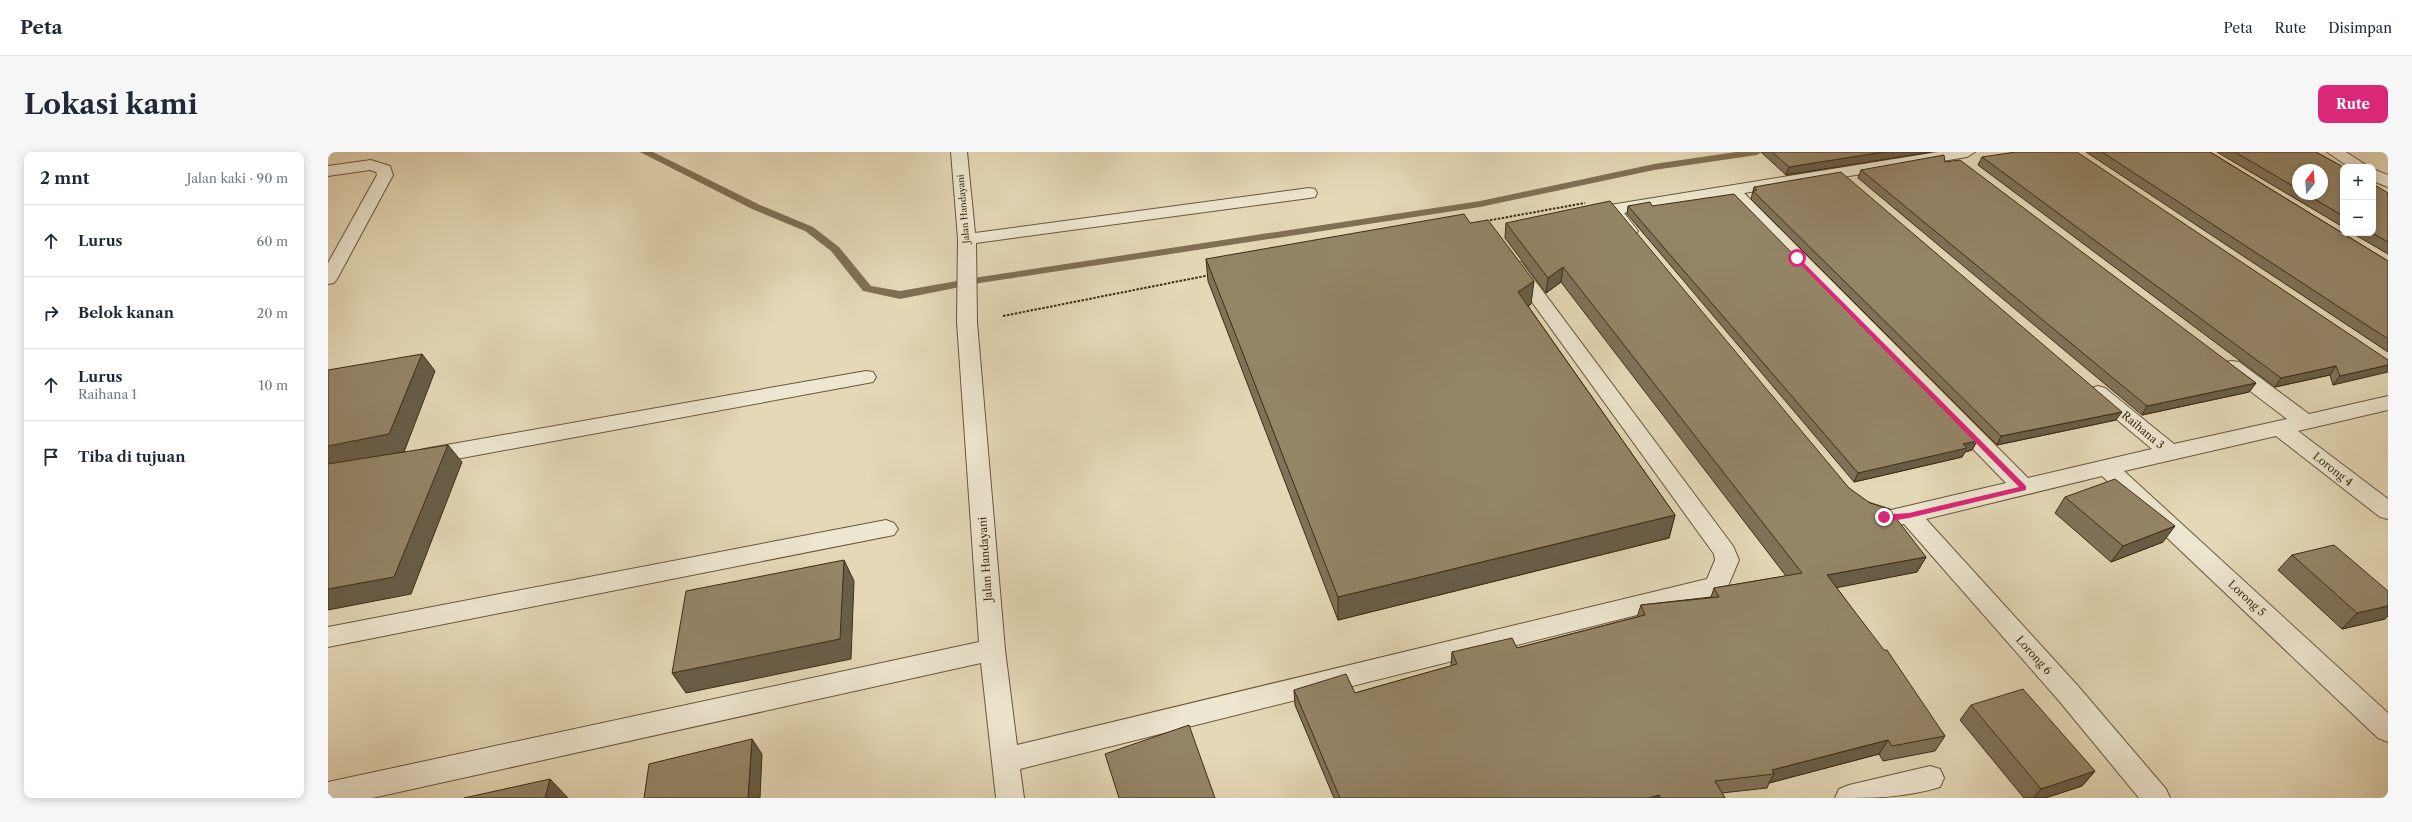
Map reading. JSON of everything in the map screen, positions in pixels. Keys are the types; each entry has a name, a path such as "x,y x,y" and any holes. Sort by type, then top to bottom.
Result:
{"street":[{"name":"Jalan Handayani","path":"959,152 967,239 966,267 968,321 992,650 1010,798"},
{"path":"2335,152 2356,164"},
{"path":"1640,244 1614,212 1620,208 1842,174 1963,158"},
{"path":"328,170 371,165 384,169 385,175 336,254 328,279"},
{"path":"1842,174 1859,189"},
{"path":"2376,176 2388,182"},
{"path":"1732,191 2024,488"},
{"path":"967,239 1309,193"},
{"path":"1006,760 1716,586 1727,560 1725,552 1503,250"},
{"path":"2215,354 2304,421"},
{"path":"406,461 866,378"},
{"name":"Raihana 3","path":"2084,381 2169,452"},
{"path":"1855,500 1862,507 1884,517 1891,518 1909,516 2106,466 2388,403"},
{"name":"Lorong 4","path":"2279,427 2388,511"},
{"name":"Lorong 5","path":"2106,466 2388,730"},
{"name":"Lorong 6","path":"1909,516 2068,694 2156,798"},
{"path":"328,637 886,529"},
{"path":"328,794 992,650"},
{"path":"1849,798 1930,778"}],"path":[{"path":"1479,223 1587,202"},
{"path":"968,321 1216,274"}],"building":[{"path":"1772,152 1883,152 1789,167"},
{"path":"2016,152 2077,152 2388,360 2388,365 2340,376 2336,366 2281,378 1982,157"},
{"path":"2102,152 2210,152 2340,232 2340,236 2347,236 2388,261 2388,339"},
{"path":"2235,152 2316,152 2340,165 2340,214 2316,200 2328,200 2328,164 2292,164 2292,185"},
{"path":"1944,155 1945,162 1960,160 2256,383 2147,406 1861,170"},
{"path":"1841,172 2122,412 2001,436 1753,191 1757,190 1754,187"},
{"path":"2376,186 2388,193 2388,242 2376,235"},
{"path":"1734,194 1977,441 1963,444 1967,448 1858,473 1628,206 1650,202 1652,206"},
{"path":"1610,201 1849,488 1870,503 1889,509 1926,557 1827,575 1884,650 1887,650 1945,736 1892,746 1888,740 1772,770 1774,774 1715,781 1725,798 1661,798 1659,795 1649,798 1340,798 1294,690 1346,674 1355,693 1457,664 1452,652 1512,638 1517,648 1645,615 1641,605 1719,597 1714,588 1802,573 1563,267 1548,278 1506,223"},
{"path":"1464,214 1470,223 1488,220 1534,281 1518,292 1675,515 1338,597 1206,259"},
{"path":"422,354 389,434 328,446 328,370"},
{"path":"448,445 394,577 328,589 328,464"},
{"path":"2115,479 2175,526 2123,546 2065,497"},
{"path":"2334,545 2388,591 2388,606 2357,613 2292,555"},
{"path":"844,560 840,639 672,673 686,591"},
{"path":"2023,689 2095,771 2041,789 1971,705"},
{"path":"1189,725 1215,798 1119,798 1105,754"},
{"path":"752,739 748,798 644,798 649,764"},
{"path":"550,779 545,798 464,798"}],"waterway":[{"path":"645,152 756,207 809,229 835,249 867,289 900,295 980,280 1480,204 1654,167 1757,152"}],"route":[{"path":"1797,258 1876,336 2024,488 1909,516 1891,518 1884,517"}]}
